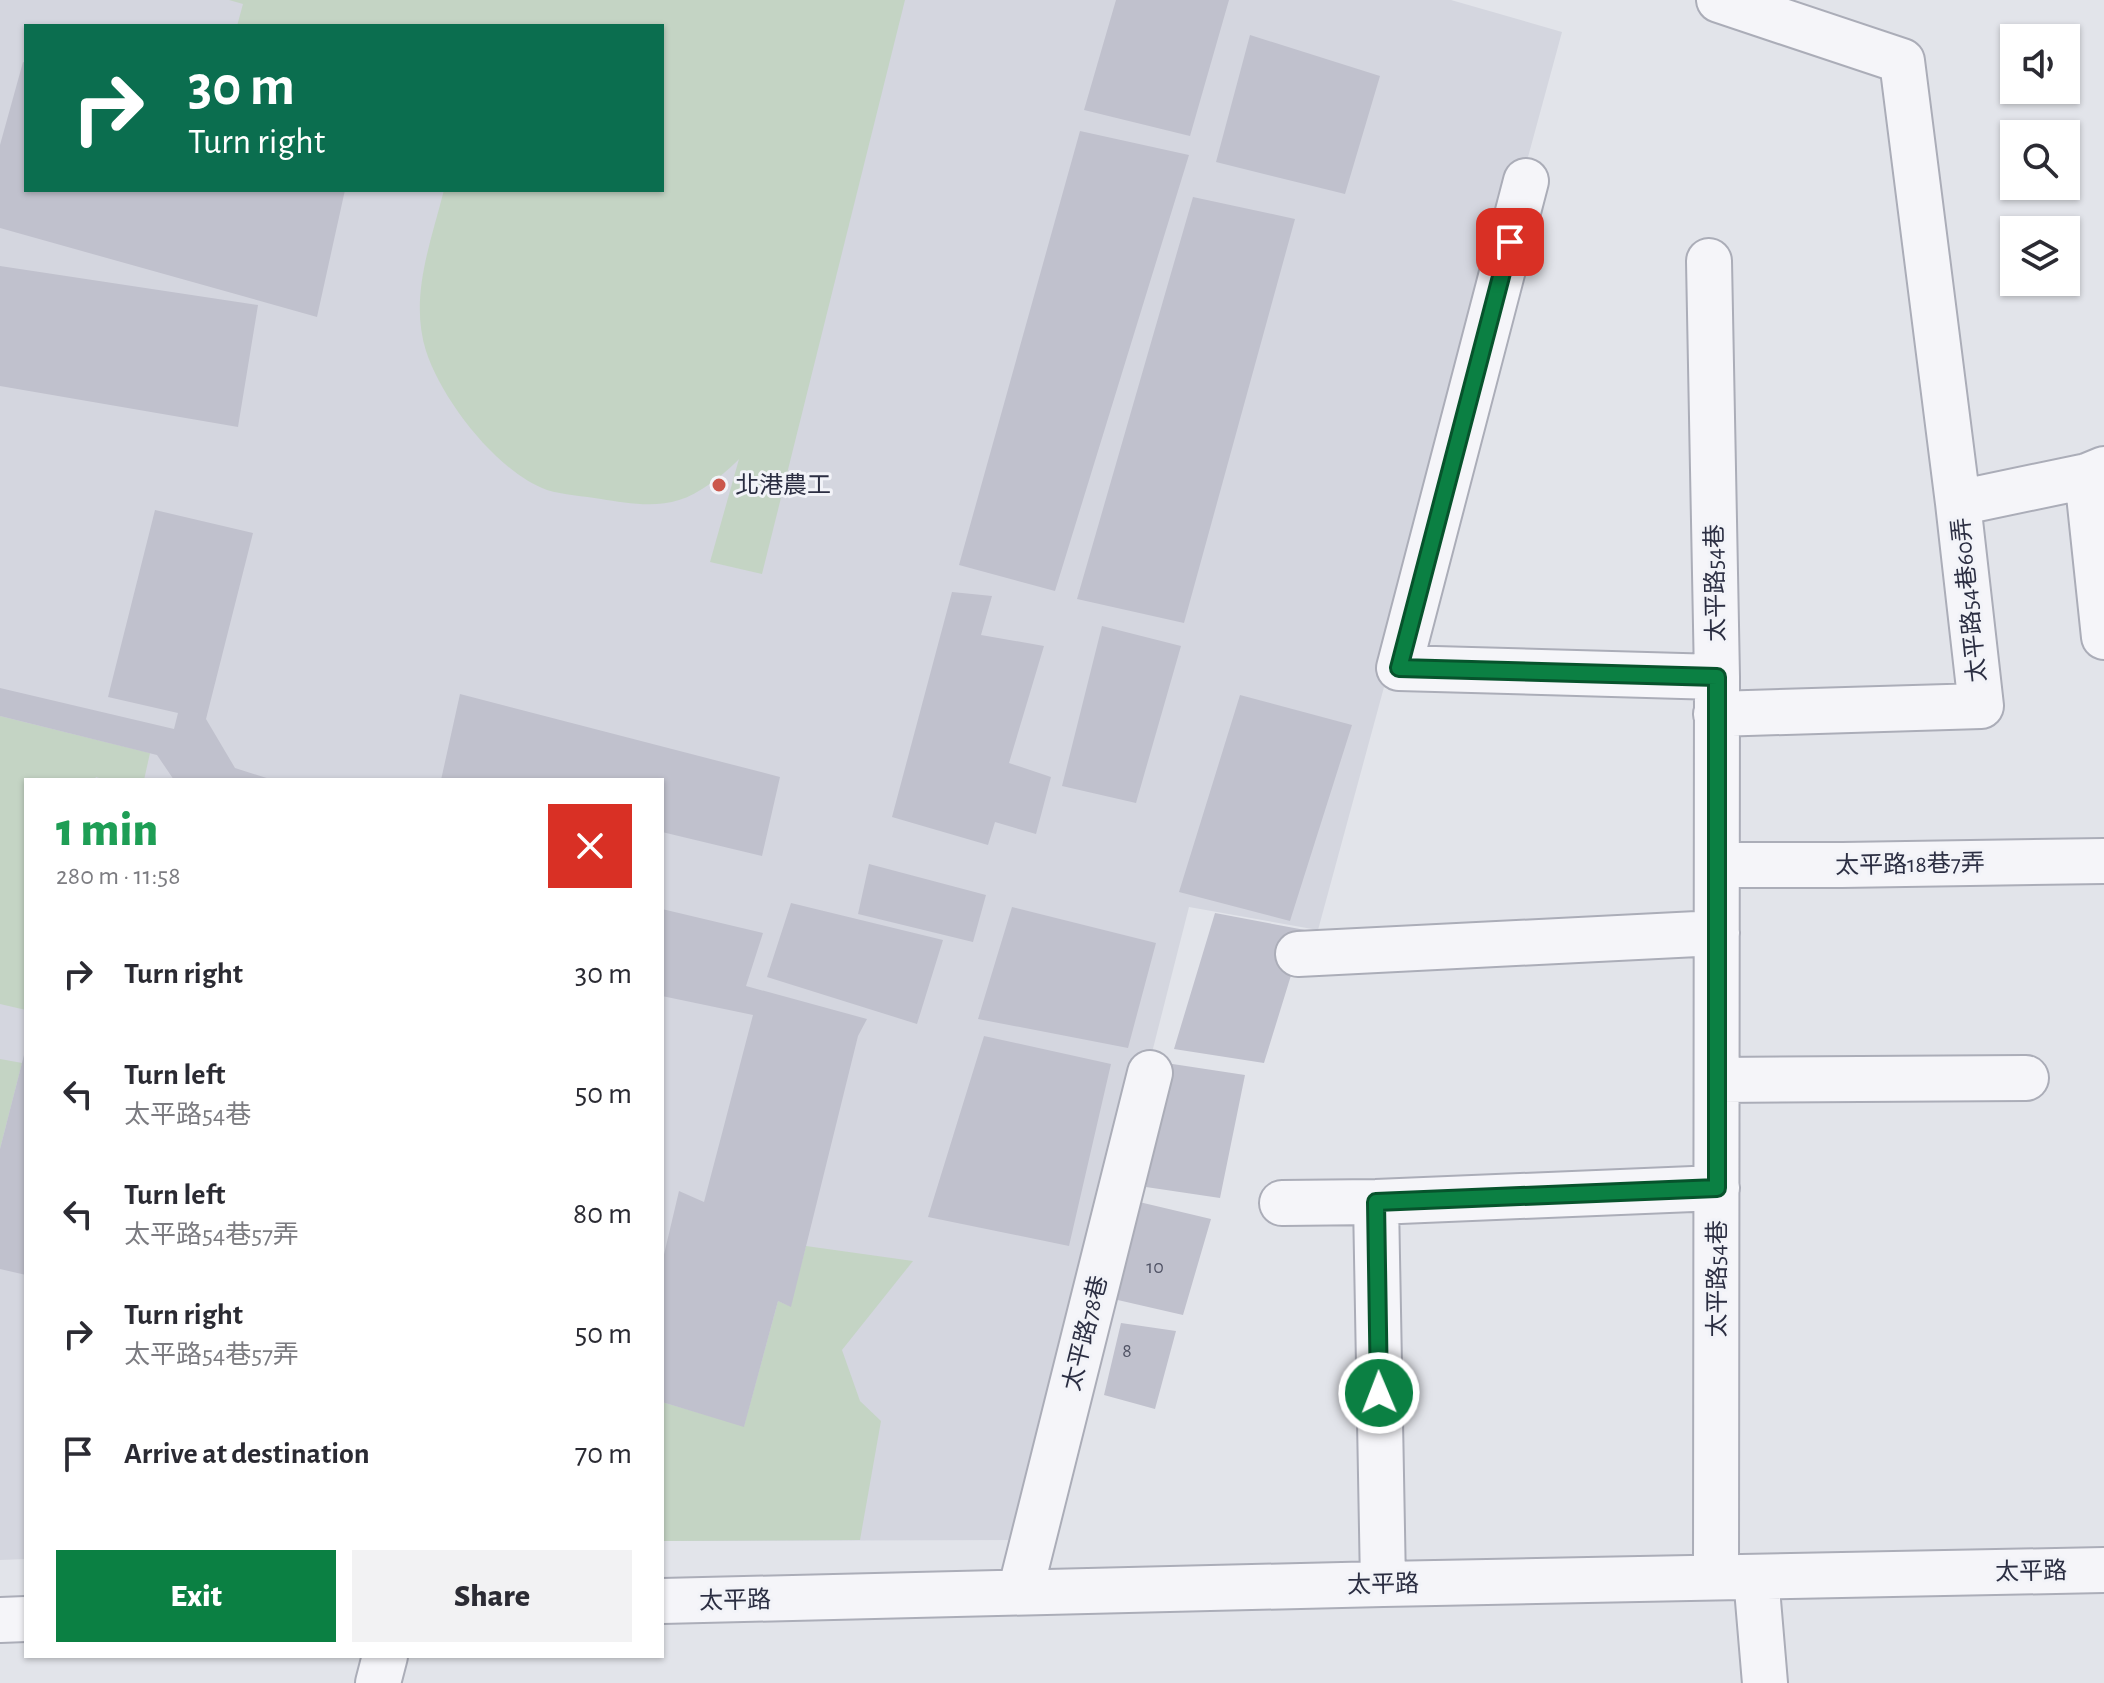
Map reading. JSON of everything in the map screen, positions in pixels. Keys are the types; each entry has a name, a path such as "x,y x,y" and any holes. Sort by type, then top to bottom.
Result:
{"street":[{"path":"1719,0 1902,61 1958,503"},
{"path":"1526,181 1399,668 1717,696"},
{"name":"太平路54巷","path":"1709,261 1717,696 1717,1188 1736,1577 1765,1683"},
{"path":"2095,472 2104,637"},
{"name":"太平路54巷60弄","path":"1717,696 1981,706 1958,503 2095,472"},
{"name":"太平路18巷7弄","path":"1717,865 2104,861"},
{"path":"1298,954 1717,933"},
{"name":"太平路78巷","path":"1020,1592 1150,1073"},
{"path":"1717,1080 2026,1078"},
{"path":"1282,1203 1717,1188"},
{"path":"1376,1202 1383,1584"},
{"name":"太平路","path":"664,1601 2104,1570"},
{"path":"0,1620 24,1619"},
{"path":"378,1683 384,1658"}],"shaded area":[{"name":"北港農工","path":"0,0 1451,0 1562,32 1318,930 1189,907 1028,1540 664,1541 664,778 24,778 24,1559 0,1560"}],"green space":[{"path":"229,0 905,0 762,574 710,562 739,459 703,489 670,502 630,503 547,490 509,468 458,412 434,370 421,331 424,270 443,192 664,192 664,24 238,24 243,4"},
{"path":"0,716 150,753 144,778 24,778 24,1010 0,1004"},
{"path":"0,1059 22,1063 0,1149"},
{"path":"806,1246 913,1261 842,1350 860,1401 881,1421 860,1540 664,1541 664,1403 744,1426 778,1301 790,1306"}],"building":[{"path":"1116,0 1229,0 1190,136 1084,110"},
{"path":"1250,35 1380,76 1345,194 1216,162"},
{"path":"23,62 24,192 345,192 317,317 0,228 0,145"},
{"path":"1080,131 1189,155 1055,591 959,565"},
{"path":"1193,197 1295,219 1184,623 1077,599"},
{"path":"0,266 258,305 238,427 0,386"},
{"path":"155,510 253,533 206,719 235,768 267,778 173,778 157,755 0,716 0,688 174,729 178,713 108,697"},
{"path":"952,592 992,596 981,635 1044,646 1009,763 1051,777 1036,834 995,822 988,845 892,817"},
{"path":"1102,626 1181,646 1136,803 1062,786"},
{"path":"460,694 780,777 762,856 664,832 664,778 441,778"},
{"path":"1240,695 1352,725 1290,921 1179,892"},
{"path":"869,864 986,895 973,942 858,914"},
{"path":"791,903 943,940 917,1024 767,977"},
{"path":"1012,907 1156,943 1128,1048 978,1019"},
{"path":"664,909 763,933 746,986 867,1019 858,1036 791,1307 778,1301 744,1427 664,1403 664,1255 679,1191 704,1202 753,1015 664,996"},
{"path":"1215,913 1305,930 1264,1063 1174,1049"},
{"path":"984,1036 1111,1064 1069,1246 928,1217"},
{"path":"24,1055 24,1275 0,1269 0,1149"},
{"path":"1166,1063 1245,1075 1220,1198 1146,1187"},
{"path":"1135,1201 1211,1219 1183,1315 1109,1298"},
{"path":"1121,1323 1176,1331 1155,1409 1104,1395"}],"place":[{"name":"北港農工","path":"719,485"}],"route":[{"path":"1379,1393 1376,1202 1717,1188 1717,677 1399,668 1510,242"}]}
